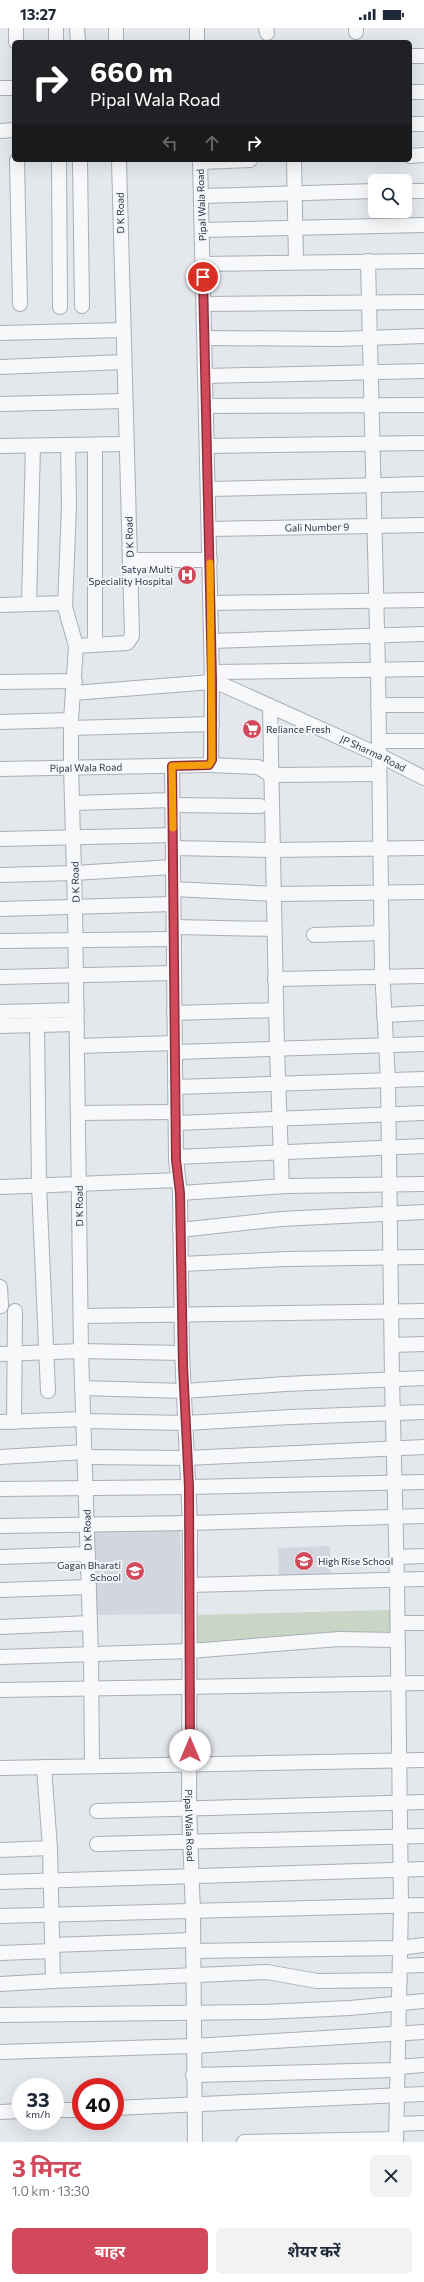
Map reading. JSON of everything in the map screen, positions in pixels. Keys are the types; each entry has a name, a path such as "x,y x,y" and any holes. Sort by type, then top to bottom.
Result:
{"street":[{"path":"16,28 16,40"},
{"path":"56,28 56,40"},
{"path":"77,28 78,40"},
{"path":"116,28 116,40"},
{"path":"197,28 197,40"},
{"path":"412,56 424,56"},
{"path":"0,88 12,88"},
{"path":"412,92 424,92"},
{"path":"412,124 424,124"},
{"path":"0,131 12,130"},
{"path":"412,156 424,155"},
{"path":"17,162 20,304"},
{"path":"59,162 60,307"},
{"path":"80,162 82,306"},
{"name":"D K Road","path":"92,1766 92,1690 81,1351 76,940 71,724 76,646 127,642 132,639 119,162"},
{"name":"Pipal Wala Road","path":"0,769 209,765 212,760 212,641 209,489 200,162"},
{"path":"294,162 296,262"},
{"path":"412,190 424,190"},
{"path":"201,196 368,191"},
{"path":"202,230 424,225"},
{"path":"244,2142 396,2141 401,1905 398,1760 396,1482 392,1413 388,1080 382,977 378,670 375,600 374,485 371,444 372,406 368,261"},
{"path":"203,264 424,261"},
{"path":"204,304 424,302"},
{"path":"0,333 123,330"},
{"path":"205,338 370,338 424,336"},
{"path":"0,367 124,362"},
{"path":"206,376 424,371"},
{"path":"0,404 125,401"},
{"path":"206,406 424,405"},
{"path":"208,446 424,443"},
{"path":"0,446 126,444"},
{"path":"68,445 69,506 65,613 76,646"},
{"path":"95,445 95,644"},
{"path":"29,604 33,446"},
{"path":"209,489 424,484"},
{"name":"Gali Number 9","path":"209,529 424,525"},
{"path":"130,560 210,560"},
{"path":"211,603 424,600"},
{"path":"0,605 65,603"},
{"path":"212,641 377,634 424,634"},
{"path":"0,682 74,687 212,678 424,669"},
{"name":"JP Sharma Road","path":"212,678 270,706 379,748 424,778"},
{"path":"378,705 424,705"},
{"path":"270,706 275,979 282,1186"},
{"path":"0,722 71,724 212,724"},
{"path":"379,748 424,741"},
{"path":"209,765 258,767 271,775 379,774"},
{"name":"Pipal Wala Road","path":"172,766 176,1157 179,1187 182,1353 190,1523 189,1808 193,1912 193,2075 195,2142"},
{"path":"73,803 172,803 260,806"},
{"path":"0,839 173,841 272,850 424,848"},
{"path":"0,875 74,873 173,867"},
{"path":"173,889 273,894 424,892"},
{"path":"0,909 173,904"},
{"path":"0,941 76,940 174,933 274,929"},
{"path":"314,935 382,933"},
{"path":"0,977 174,973"},
{"path":"275,979 424,976"},
{"path":"174,1013 276,1010"},
{"path":"0,1012 77,1017"},
{"path":"384,1015 424,1013"},
{"path":"0,1026 37,1025 77,1017"},
{"path":"37,1025 39,1185 48,1391"},
{"path":"77,1046 277,1049 424,1044"},
{"path":"175,1087 278,1085 424,1079"},
{"path":"78,1113 176,1118 279,1119 388,1113 424,1113"},
{"path":"176,1157 424,1146"},
{"path":"0,1187 79,1184 179,1187 424,1184"},
{"path":"180,1230 281,1218 424,1212"},
{"path":"181,1264 286,1259 424,1257"},
{"path":"0,1287 0,1306"},
{"path":"14,1311 15,1353 7,1422 84,1420 185,1423 424,1412"},
{"path":"81,1316 424,1311"},
{"path":"392,1345 424,1344"},
{"path":"0,1354 81,1351 182,1353"},
{"path":"82,1388 184,1391 424,1378"},
{"path":"0,1457 85,1454 187,1458 424,1447"},
{"path":"0,1489 424,1482"},
{"path":"0,1526 190,1523 424,1516"},
{"path":"0,1556 88,1554"},
{"path":"397,1556 424,1556"},
{"path":"190,1585 424,1579"},
{"path":"0,1590 89,1587"},
{"path":"0,1627 90,1623"},
{"path":"398,1623 424,1623"},
{"path":"0,1657 190,1651 339,1639 397,1640"},
{"path":"0,1690 92,1690 424,1683"},
{"path":"0,1768 424,1760"},
{"path":"44,1767 50,1848 53,1981"},
{"path":"98,1811 424,1802"},
{"path":"97,1844 191,1844 424,1836"},
{"path":"0,1850 50,1848"},
{"path":"0,1882 424,1870"},
{"path":"0,1916 424,1905"},
{"path":"0,1953 52,1948 193,1946 400,1948 424,1945"},
{"path":"400,1966 424,1965"},
{"path":"0,1984 267,1972 317,1981 400,1980"},
{"path":"0,2015 194,2014 350,2008 424,2001"},
{"path":"0,2052 193,2046 424,2032"},
{"path":"193,2075 394,2070 398,2067 424,2065"},
{"path":"124,2108 194,2106 398,2094 424,2094"},
{"path":"0,2112 12,2111"},
{"path":"397,2124 424,2123"}],"shaded area":[{"name":"Gagan Bharati School","path":"180,1527 182,1614 91,1615 88,1529"},
{"name":"High Rise School","path":"330,1546 331,1575 279,1576 278,1548"}],"green space":[{"path":"391,1610 392,1638 196,1643 196,1615"}],"slow traffic":[{"path":"173,828 172,766 209,765 212,760 210,563"}],"place":[{"name":"Satya Multi Speciality Hospital","path":"187,575"},
{"name":"Reliance Fresh","path":"252,729"},
{"name":"High Rise School","path":"304,1561"},
{"name":"Gagan Bharati School","path":"135,1571"}],"route":[{"path":"190,1750 190,1523 183,1366 180,1193 176,1160 172,766 209,765 212,760 212,680 203,277"}]}
